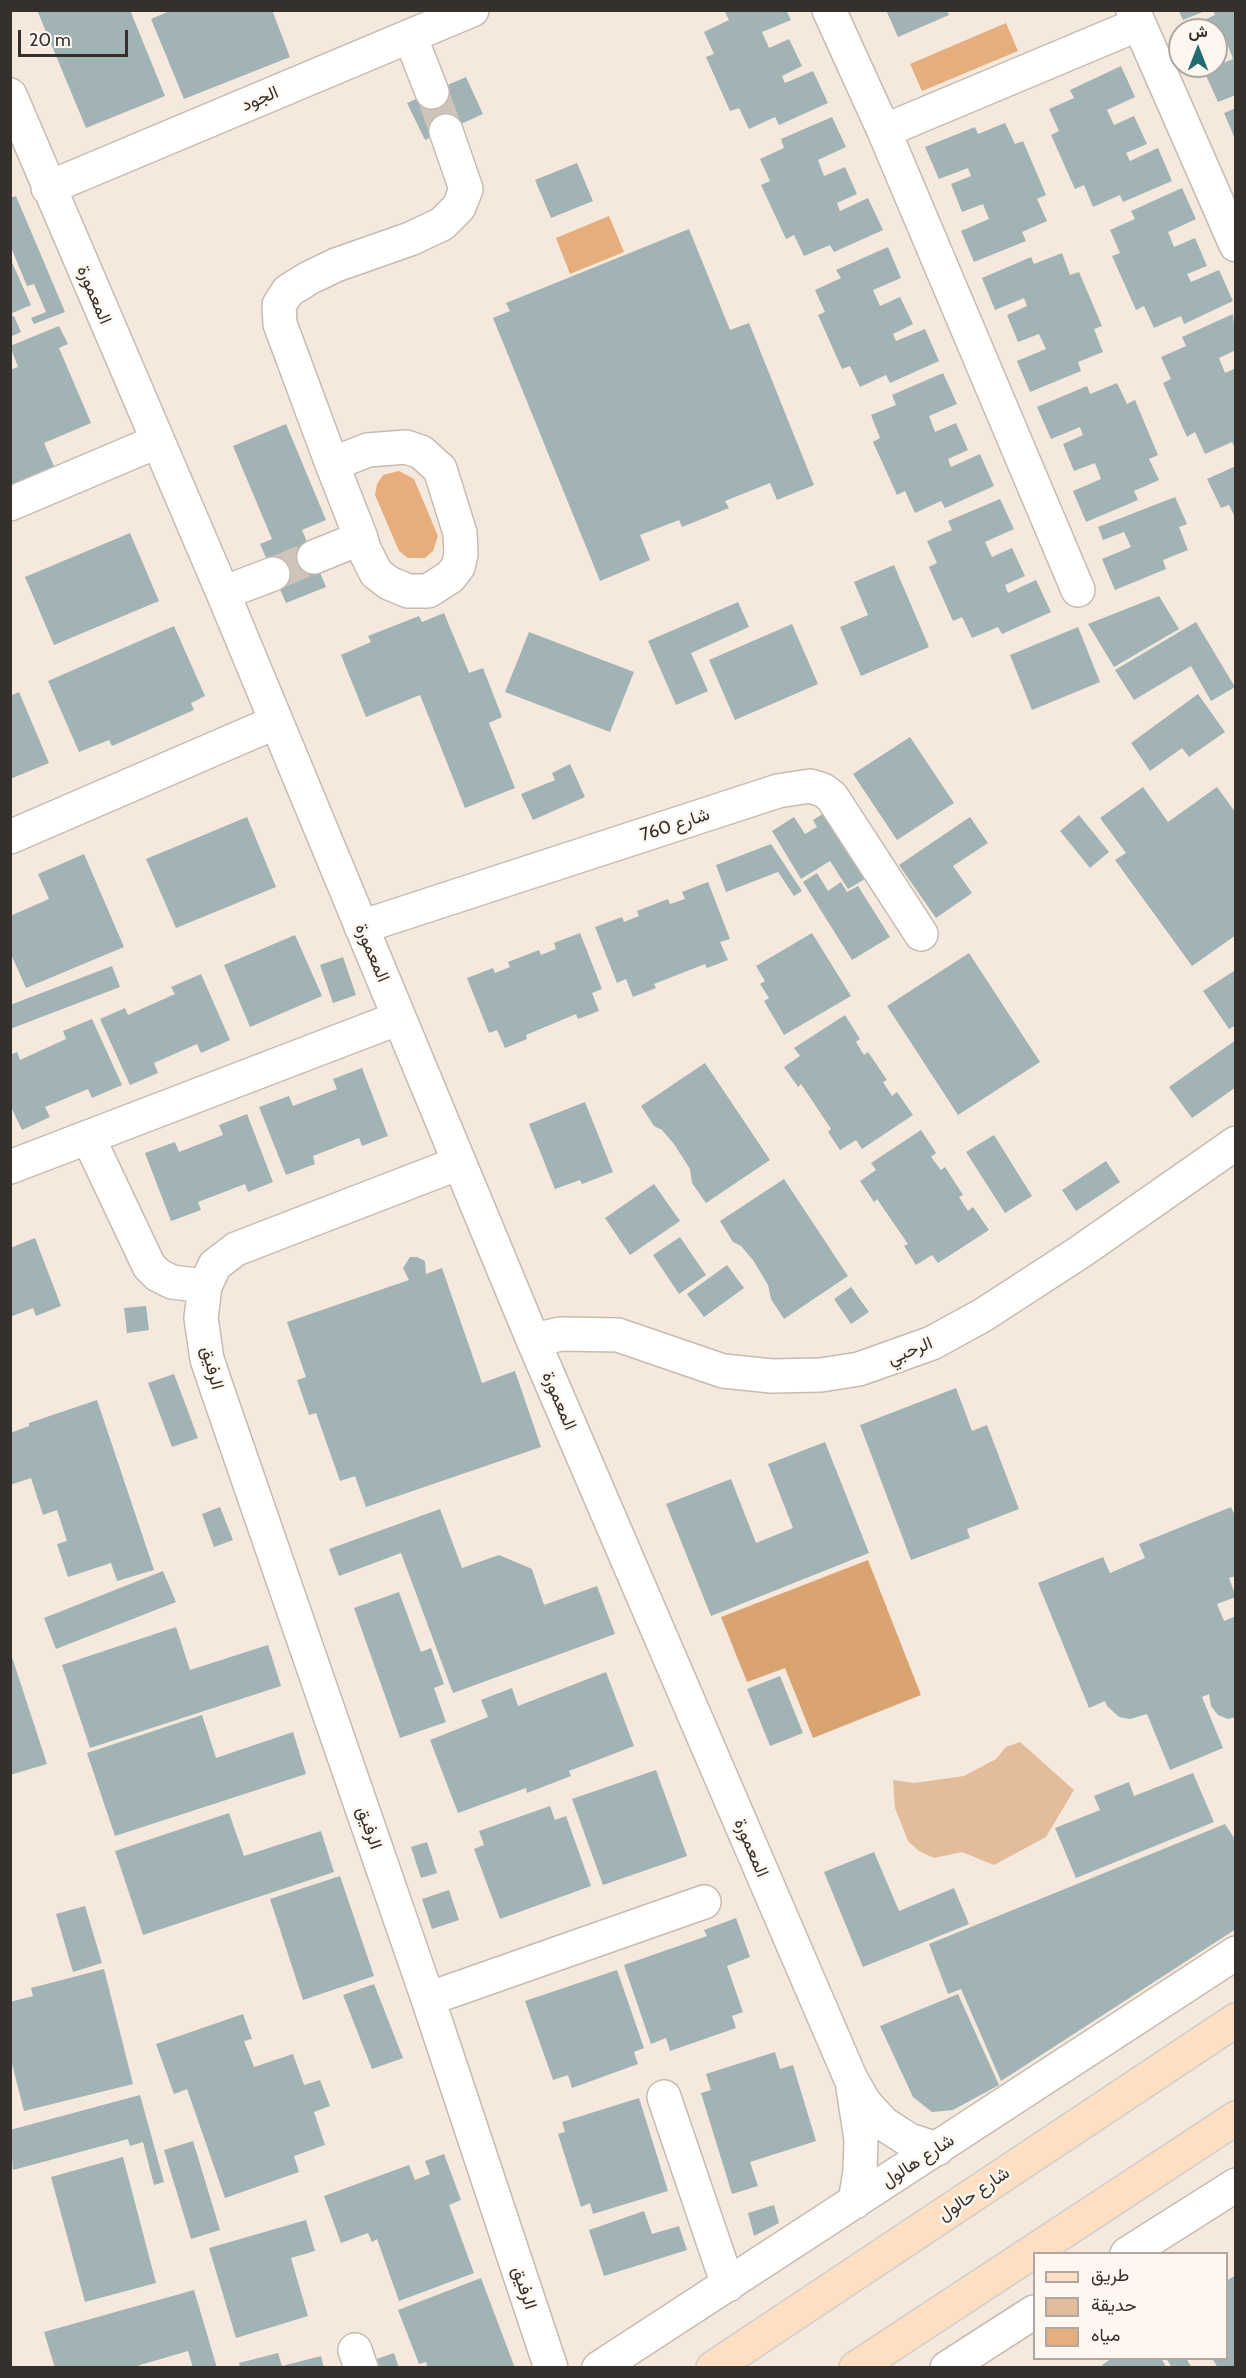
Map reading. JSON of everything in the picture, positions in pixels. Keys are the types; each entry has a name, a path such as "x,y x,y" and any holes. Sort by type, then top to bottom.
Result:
{"main road":[{"name":"شارع حالول","path":"713,2367 1236,2020"},
{"path":"856,2367 1236,2118"}],"street":[{"path":"829,10 884,131 1078,590"},
{"name":"الجود","path":"48,188 467,11"},
{"path":"884,131 1136,17 1236,245"},
{"path":"410,36 432,92"},
{"name":"المعمورة","path":"10,95 22,152 48,188 223,593 533,1340 850,2077 864,2102 884,2124 909,2140 937,2149"},
{"path":"332,464 368,450 406,447 421,452 440,470 448,489 460,533 461,554 454,572 439,586 428,591 408,591 389,583 376,573 332,464 280,324 279,305 288,291 309,278 336,265 410,239 442,224 459,207 466,189 446,131"},
{"path":"10,504 156,442"},
{"path":"314,557 361,538"},
{"path":"223,593 273,574"},
{"path":"10,837 276,722"},
{"name":"شارع 760","path":"361,927 778,791 810,786 823,790 832,797 921,934"},
{"path":"10,1167 399,1018"},
{"path":"88,1137 149,1266 158,1275 172,1282 205,1286"},
{"name":"الرحبي","path":"533,1340 561,1334 618,1335 723,1371 772,1376 821,1375 859,1369 932,1343 983,1315 1080,1252 1236,1143"},
{"name":"الرفيق","path":"459,1163 236,1249 215,1264 205,1286 201,1318 207,1359 216,1389 428,1999 551,2367"},
{"path":"428,1999 704,1902"},
{"name":"شارع هالول","path":"599,2367 1236,1953"},
{"name":"المعمورة","path":"850,2077 858,2108 861,2139 860,2171 855,2202"},
{"path":"664,2097 728,2285"},
{"path":"1129,2252 1236,2185"},
{"path":"947,2367 1033,2313"}],"green space":[{"path":"1020,1742 1074,1790 1046,1837 994,1865 962,1852 934,1858 919,1851 908,1841 895,1808 893,1780 914,1783 964,1776 996,1759 1006,1747"}],"shaded area":[{"path":"868,1560 921,1695 813,1738 785,1668 747,1682 721,1617"}],"water":[{"path":"1006,23 1018,51 922,91 910,64"},
{"path":"609,216 624,252 570,274 556,238"},
{"path":"399,471 414,479 438,536 433,551 425,558 408,558 399,551 375,495 377,484 383,475"}],"building":[{"path":"37,10 130,10 165,96 86,128"},
{"path":"172,10 272,10 290,57 184,99 151,19"},
{"path":"728,10 786,10 791,20 762,32 769,48 789,39 802,66 782,76 785,83 813,71 828,103 779,125 775,117 749,129 739,108 730,111 706,57 714,54 704,32 729,20 725,12"},
{"path":"886,10 947,10 949,15 898,37"},
{"path":"1213,10 1236,10 1236,95 1218,102 1207,78 1228,78 1228,61 1233,59 1228,46 1228,18 1208,18 1215,15"},
{"path":"1179,11 1205,11 1188,18 1182,18"},
{"path":"1121,66 1135,97 1107,110 1114,125 1134,116 1147,144 1126,153 1130,161 1158,148 1172,181 1123,202 1120,195 1093,207 1084,185 1075,189 1051,135 1059,131 1049,109 1074,98 1070,90"},
{"path":"466,77 483,114 425,140 407,103"},
{"path":"1236,108 1236,139 1235,139 1224,113"},
{"path":"832,117 846,147 818,160 824,176 845,167 857,194 837,203 840,211 868,198 883,230 834,252 830,245 804,256 794,235 786,239 761,185 770,181 760,159 784,148 781,139"},
{"path":"1005,123 1015,144 1023,141 1046,195 1037,199 1047,221 1022,232 1026,241 974,262 961,231 989,219 983,204 962,212 951,184 971,176 968,168 939,179 925,147 975,127 978,134"},
{"path":"577,163 593,201 551,218 535,180"},
{"path":"1182,188 1196,219 1168,232 1174,247 1195,238 1207,266 1187,274 1191,282 1219,270 1233,301 1184,324 1181,316 1154,328 1144,306 1136,310 1112,256 1120,253 1110,230 1135,219 1131,211"},
{"path":"16,196 65,312 34,324 31,318 46,312 34,284 27,286 10,245 10,198"},
{"path":"689,229 730,330 749,323 814,485 777,500 770,483 725,501 729,508 682,527 679,520 640,535 650,560 600,581 493,318 510,311 506,303"},
{"path":"888,247 901,278 873,290 880,306 900,297 913,324 893,334 896,341 925,329 939,361 890,383 886,375 860,387 850,366 842,369 818,315 825,312 815,290 841,278 836,270"},
{"path":"1062,253 1070,275 1079,272 1102,326 1094,329 1103,352 1078,362 1081,371 1030,392 1017,361 1046,349 1039,334 1018,342 1007,315 1027,306 1024,298 995,310 982,278 1031,257 1034,264"},
{"path":"10,258 31,305 10,314"},
{"path":"1233,314 1236,350 1219,358 1225,373 1236,368 1236,450 1232,442 1205,454 1195,432 1187,437 1163,383 1171,379 1161,357 1186,346 1182,337"},
{"path":"14,316 21,332 10,337 10,317"},
{"path":"59,326 68,344 59,348 91,423 44,443 54,466 10,485 10,370 18,367 10,346"},
{"path":"943,373 957,404 929,416 935,432 956,423 968,450 948,459 951,467 980,454 994,486 945,508 941,501 915,513 905,491 897,495 873,442 880,438 871,415 896,405 892,395"},
{"path":"1117,383 1127,404 1135,400 1158,455 1149,459 1159,480 1134,491 1138,500 1086,522 1073,491 1101,479 1095,463 1074,471 1063,444 1083,435 1080,427 1051,439 1037,407 1087,386 1090,394"},
{"path":"286,424 326,520 302,530 326,587 286,603 260,544 272,539 233,446"},
{"path":"1236,466 1236,519 1229,505 1221,508 1207,479"},
{"path":"1175,497 1187,524 1179,527 1188,550 1163,560 1166,569 1115,590 1102,559 1131,547 1124,532 1103,540 1098,527"},
{"path":"1000,499 1014,529 985,542 992,557 1012,548 1025,576 1005,585 1008,593 1036,580 1051,612 1002,634 998,627 972,638 962,617 953,621 929,567 937,563 927,541 952,530 948,521"},
{"path":"130,533 159,601 54,645 25,577"},
{"path":"894,565 929,647 861,676 840,627 868,615 854,582"},
{"path":"1159,596 1179,629 1114,667 1088,624"},
{"path":"738,602 749,627 691,653 708,691 676,705 648,641"},
{"path":"444,613 469,673 483,668 502,717 489,723 515,788 465,808 420,695 366,717 341,655 371,642 368,636 419,616 422,622"},
{"path":"1196,622 1235,687 1211,701 1191,666 1134,700 1115,670"},
{"path":"792,624 818,684 735,720 709,660"},
{"path":"174,626 205,696 191,703 194,710 112,746 109,740 79,752 48,681"},
{"path":"1078,627 1100,682 1032,710 1010,655"},
{"path":"529,632 634,672 610,732 505,692"},
{"path":"19,692 49,763 10,779 10,696"},
{"path":"1198,694 1225,732 1189,757 1182,748 1150,771 1131,743"},
{"path":"910,737 954,803 897,840 853,774"},
{"path":"570,764 585,797 533,820 521,794 555,780 552,773"},
{"path":"1143,787 1168,822 1217,787 1236,813 1236,935 1192,966 1115,860 1126,853 1100,818"},
{"path":"829,810 870,876 848,889 830,861 801,879 772,831 794,817 805,834 817,827 813,820"},
{"path":"1079,815 1109,852 1090,868 1060,831"},
{"path":"247,817 276,887 176,928 146,859"},
{"path":"970,817 988,843 953,866 972,893 936,918 899,865"},
{"path":"771,844 802,891 794,896 778,872 726,892 716,865"},
{"path":"84,854 124,947 26,988 10,952 10,916 49,899 38,874"},
{"path":"817,873 828,891 841,882 847,892 858,886 890,937 852,960 803,882"},
{"path":"708,882 730,939 720,942 728,960 707,968 705,964 654,984 656,988 633,997 626,979 617,983 595,927 622,917 624,922 639,916 637,911 668,899 670,904 685,899 682,892"},
{"path":"580,933 602,989 592,993 599,1011 578,1019 576,1014 526,1035 527,1039 505,1048 497,1030 489,1033 467,978 493,968 495,973 510,967 508,962 539,950 541,955 556,949 554,943"},
{"path":"812,933 851,996 784,1035 764,1001 769,998 760,984 765,981 756,966"},
{"path":"295,935 322,996 250,1027 224,965"},
{"path":"969,953 1040,1062 958,1115 887,1006"},
{"path":"343,957 356,995 333,1003 320,965"},
{"path":"112,966 120,987 10,1029 10,1005"},
{"path":"1234,971 1236,1025 1229,1029 1203,991"},
{"path":"201,974 230,1040 201,1053 197,1044 154,1063 158,1073 130,1085 100,1019 125,1008 128,1015 175,994 171,987"},
{"path":"845,1015 860,1039 856,1042 864,1055 868,1052 887,1080 883,1082 892,1096 897,1092 913,1115 862,1149 856,1140 840,1150 828,1132 831,1129 801,1084 798,1087 784,1067 800,1056 794,1048"},
{"path":"92,1019 122,1085 92,1098 88,1089 45,1107 50,1117 22,1130 10,1105 10,1055 17,1052 20,1060 66,1039 63,1031"},
{"path":"1236,1040 1236,1087 1192,1118 1169,1087"},
{"path":"705,1063 770,1160 706,1203 692,1183 690,1169 674,1144 662,1130 654,1126 641,1106"},
{"path":"362,1068 388,1136 362,1146 359,1138 313,1156 315,1164 286,1175 259,1107 289,1096 293,1106 337,1089 333,1079"},
{"path":"585,1102 613,1172 582,1184 580,1180 555,1189 529,1124"},
{"path":"247,1114 273,1182 248,1192 245,1184 198,1202 201,1210 171,1221 145,1153 175,1142 179,1152 223,1135 219,1125"},
{"path":"921,1130 936,1153 931,1157 941,1170 945,1167 963,1195 959,1197 968,1211 973,1207 989,1230 938,1263 932,1255 916,1265 904,1246 908,1244 877,1199 874,1202 860,1181 876,1170 871,1163"},
{"path":"994,1135 1032,1196 1005,1213 966,1152"},
{"path":"1106,1161 1120,1182 1076,1211 1062,1190"},
{"path":"784,1179 848,1276 784,1319 771,1299 768,1285 753,1260 741,1246 733,1242 720,1221"},
{"path":"654,1184 680,1221 630,1255 605,1218"},
{"path":"680,1237 706,1275 679,1294 653,1255"},
{"path":"35,1238 61,1306 36,1316 33,1308 10,1317 10,1248"},
{"path":"410,1257 417,1257 425,1261 426,1274 442,1268 482,1383 515,1371 541,1447 366,1507 355,1476 340,1481 316,1413 309,1415 297,1380 306,1377 287,1322 409,1280 403,1268"},
{"path":"727,1265 744,1288 704,1317 687,1294"},
{"path":"851,1287 869,1312 851,1324 834,1299"},
{"path":"146,1306 149,1330 127,1333 124,1308"},
{"path":"174,1374 198,1438 172,1447 148,1383"},
{"path":"956,1388 972,1431 987,1425 1019,1509 967,1529 970,1538 911,1560 860,1425"},
{"path":"97,1400 154,1570 117,1581 111,1563 68,1577 57,1544 67,1541 57,1510 43,1515 31,1478 10,1485 10,1433 29,1426 29,1423"},
{"path":"825,1442 869,1553 711,1616 666,1504 731,1479 756,1543 793,1528 768,1464"},
{"path":"220,1507 233,1540 214,1547 202,1514"},
{"path":"1231,1507 1236,1518 1236,1576 1229,1578 1236,1597 1217,1604 1224,1621 1236,1616 1236,1717 1228,1719 1218,1715 1211,1706 1209,1694 1202,1697 1223,1748 1170,1770 1147,1714 1130,1719 1119,1717 1105,1701 1089,1708 1038,1583 1103,1557 1110,1573 1145,1558 1139,1544"},
{"path":"440,1509 462,1568 499,1555 532,1569 544,1605 597,1586 615,1634 453,1693 401,1553 339,1576 329,1549"},
{"path":"163,1571 176,1602 56,1649 44,1618"},
{"path":"399,1592 421,1652 431,1648 444,1684 434,1688 446,1722 400,1738 354,1608"},
{"path":"176,1627 190,1670 268,1645 281,1686 90,1748 62,1665"},
{"path":"10,1651 47,1764 10,1775"},
{"path":"606,1672 634,1746 569,1771 571,1776 527,1793 526,1788 458,1813 430,1740 488,1717 481,1700 512,1688 518,1706"},
{"path":"780,1676 803,1733 770,1746 747,1689"},
{"path":"202,1715 216,1758 293,1732 306,1774 115,1836 87,1753"},
{"path":"656,1770 687,1856 603,1885 572,1799"},
{"path":"1193,1773 1214,1822 1076,1878 1055,1828 1100,1810 1094,1796 1129,1782 1134,1796"},
{"path":"550,1806 555,1820 566,1816 591,1886 500,1919 474,1849 484,1845 479,1831"},
{"path":"229,1813 244,1856 321,1831 334,1872 143,1935 115,1851"},
{"path":"1225,1824 1236,1841 1236,1929 1001,2081 961,1989 948,1994 929,1944"},
{"path":"427,1842 437,1873 421,1878 411,1847"},
{"path":"874,1852 899,1911 954,1888 969,1924 863,1967 824,1872"},
{"path":"340,1876 374,1976 303,2000 270,1899"},
{"path":"449,1890 459,1920 432,1929 422,1899"},
{"path":"85,1906 102,1963 73,1972 56,1914"},
{"path":"736,1918 750,1957 727,1966 743,2012 732,2016 736,2028 670,2051 666,2038 651,2044 624,1965 707,1936 704,1930"},
{"path":"104,1969 133,2084 24,2111 10,2056 10,2002 33,1996 31,1988"},
{"path":"617,1970 644,2048 634,2052 638,2064 572,2088 568,2075 553,2080 525,2001"},
{"path":"374,1984 403,2058 372,2069 343,1995"},
{"path":"958,1994 999,2085 953,2110 932,2112 913,2097 880,2026"},
{"path":"243,2014 252,2039 244,2041 254,2067 293,2054 304,2085 320,2080 330,2106 314,2112 325,2145 294,2156 299,2172 225,2198 187,2089 174,2094 156,2044"},
{"path":"775,2052 780,2069 793,2065 816,2141 750,2162 758,2186 732,2194 701,2093 711,2090 706,2074"},
{"path":"140,2095 164,2182 154,2185 143,2142 130,2146 128,2139 13,2170 10,2130"},
{"path":"639,2098 668,2191 593,2214 590,2203 581,2207 558,2134 565,2132 562,2122"},
{"path":"193,2141 220,2230 191,2239 164,2150"},
{"path":"444,2154 461,2200 449,2205 474,2273 399,2301 377,2239 372,2242 368,2233 341,2243 324,2196 409,2165 415,2180 430,2174 425,2161"},
{"path":"123,2157 156,2283 85,2302 51,2177"},
{"path":"774,2205 779,2223 754,2236 748,2213"},
{"path":"644,2211 652,2234 679,2226 687,2250 604,2276 589,2230"},
{"path":"306,2220 315,2251 291,2258 308,2316 236,2338 209,2248"},
{"path":"1236,2275 1236,2368 1218,2368 1213,2360 1228,2360 1228,2280"},
{"path":"481,2278 515,2368 428,2368 426,2362 419,2364 398,2310"},
{"path":"194,2290 217,2368 193,2368 188,2351 130,2368 55,2368 44,2332"},
{"path":"278,2353 282,2366 321,2356 324,2368 240,2368 239,2363"},
{"path":"394,2353 399,2368 380,2368 377,2359"},
{"path":"1109,2360 1162,2360 1167,2368 1104,2368 1102,2365"},
{"path":"1167,2360 1187,2360 1192,2368 1172,2368"}],"tunnel":[{"path":"432,92 446,131"},
{"path":"273,574 314,557"}]}
